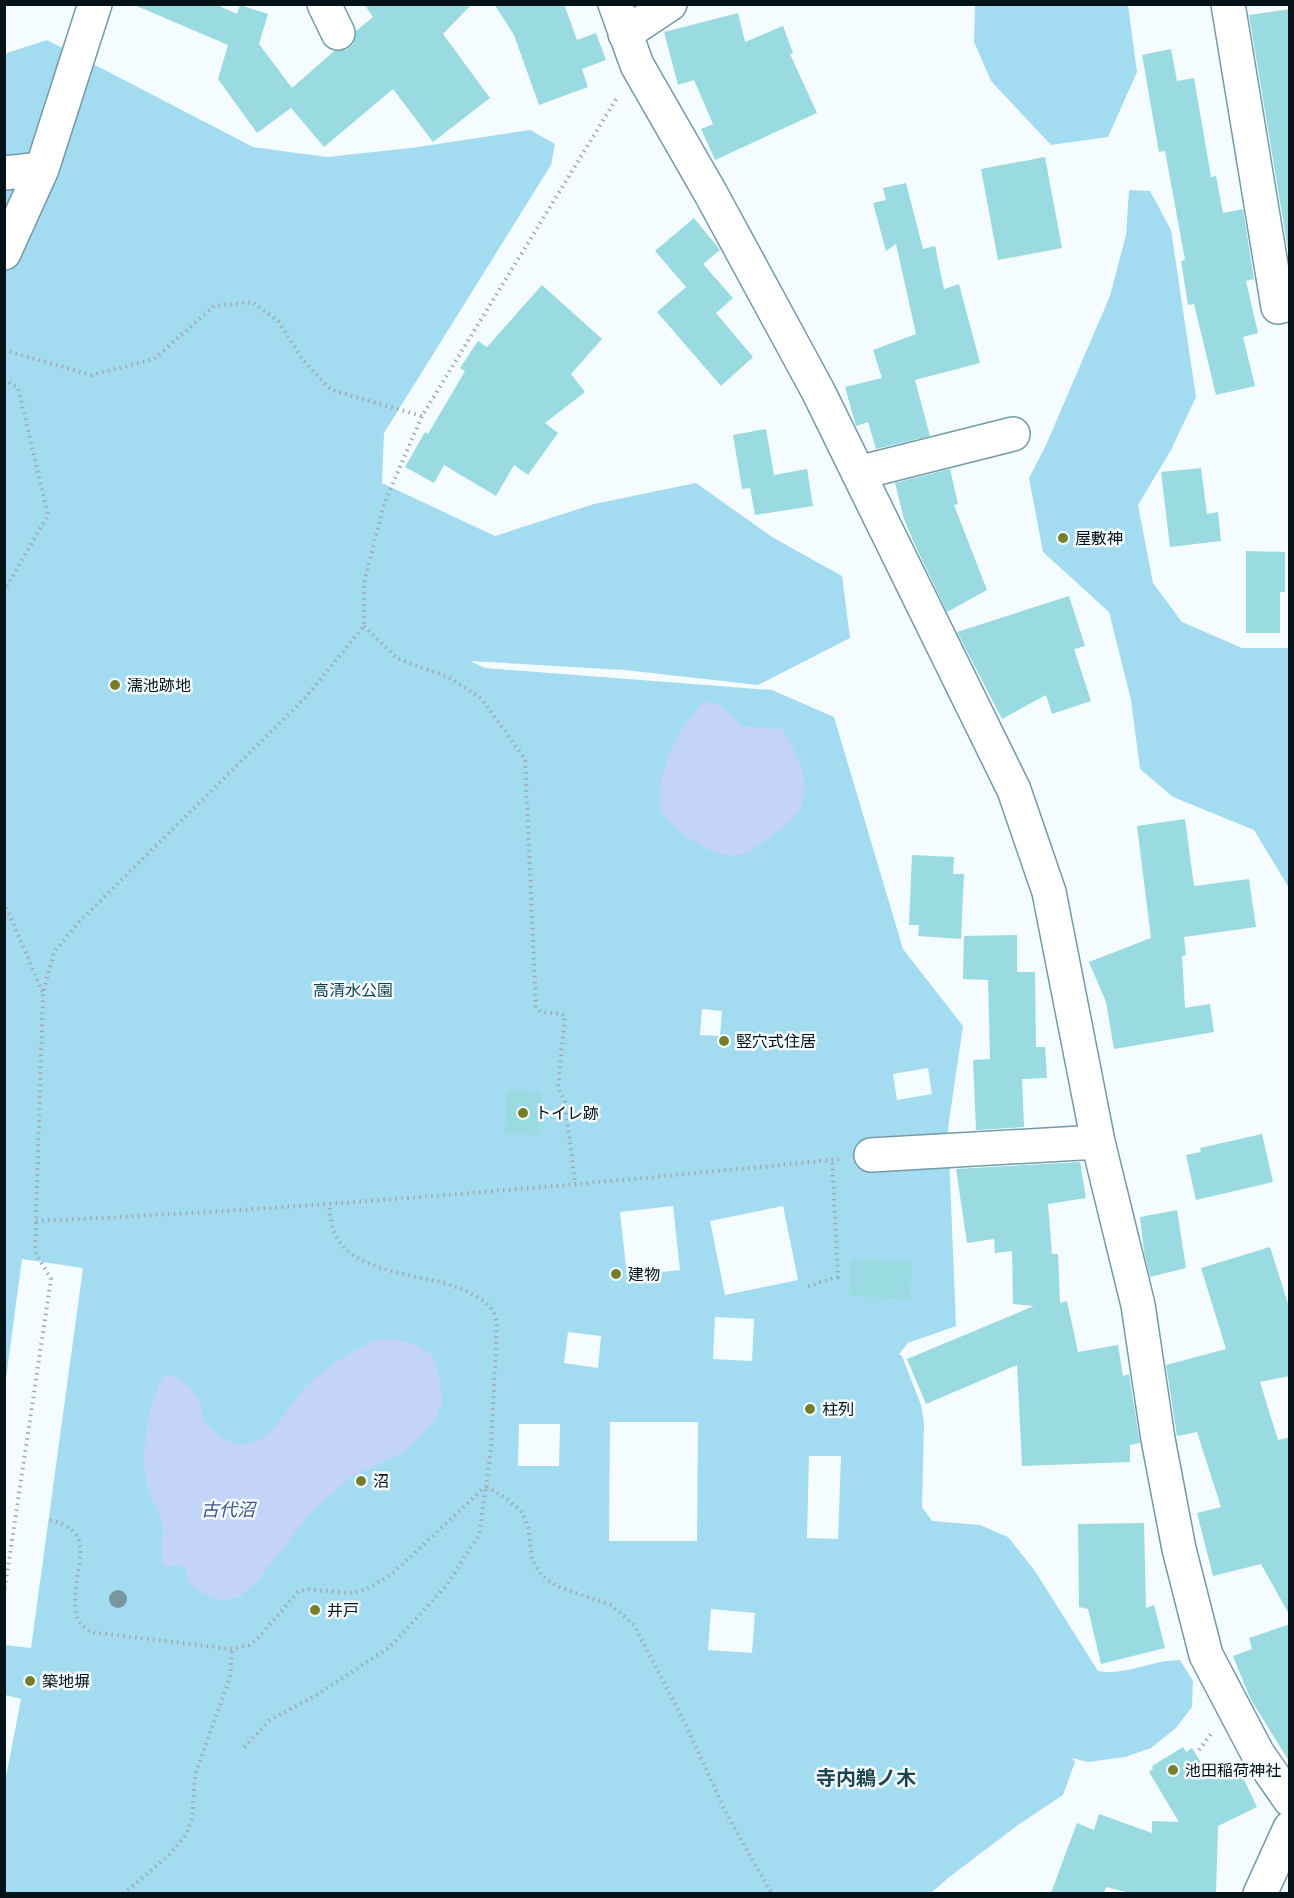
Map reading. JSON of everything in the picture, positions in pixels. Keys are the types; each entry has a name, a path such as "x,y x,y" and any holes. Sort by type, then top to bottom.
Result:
{"street":[{"path":"4,253 42,169 95,4"},
{"path":"670,4 620,19 637,65 717,205 818,391 1014,790 1049,892 1098,1142 1138,1305 1158,1439 1179,1549 1206,1655 1258,1754 1290,1800"},
{"path":"1228,4 1278,307 1290,304"},
{"path":"4,173 42,169"},
{"path":"858,472 1013,434"},
{"path":"871,1155 1098,1142"},
{"path":"1260,1893 1290,1828"}],"path":[{"path":"4,1594 51,1279 36,1252 36,1221 43,993 54,952 79,922 305,698 364,626 364,583 384,504 422,416 637,65"},
{"path":"4,350 90,375 154,359 214,306 252,302 278,321 303,360 331,390 422,416"},
{"path":"4,379 18,388 48,515 4,591"},
{"path":"364,626 398,659 448,677 481,698 525,759 536,1008 540,1012 565,1016 558,1087 565,1102 575,1184"},
{"path":"4,903 43,993"},
{"path":"36,1221 329,1204 575,1184 871,1155"},
{"path":"808,1286 838,1277 832,1159"},
{"path":"244,1747 270,1720 318,1694 390,1647 446,1586 479,1535 491,1449 497,1324 493,1311 482,1300 458,1286 365,1263 346,1249 336,1237 329,1204"},
{"path":"50,1520 65,1524 76,1532 81,1545 75,1609 78,1622 90,1632 232,1649 249,1645 257,1639 298,1592 306,1589 349,1593 365,1590 392,1574 486,1486"},
{"path":"486,1486 522,1512 528,1527 532,1559 541,1575 556,1586 612,1605 634,1624 685,1723 726,1813 772,1893"},
{"path":"123,1893 167,1857 186,1835 192,1818 195,1775 230,1677 232,1649"}],"green space":[{"path":"975,5 1128,5 1137,72 1108,137 1051,145 991,81 974,42"},
{"name":"高清水公園","path":"47,40 253,147 327,157 411,148 530,130 555,144 551,165 384,433 382,483 495,536 594,504 696,483 772,537 842,576 850,638 758,685 625,670 470,661 485,668 772,690 834,717 903,949 963,1026 948,1128 956,1326 908,1343 899,1354 902,1356 921,1405 924,1423 922,1507 932,1521 980,1525 1008,1537 1035,1571 1098,1671 1128,1670 1159,1662 1180,1660 1193,1681 1192,1707 1176,1728 1151,1748 1125,1757 1088,1762 1072,1758 1075,1762 1063,1795 1018,1825 931,1893 5,1893 5,1782 21,1699 5,1695 5,1645 31,1648 83,1268 22,1259 5,1386 4,54","holes":["702,1009 722,1011 720,1036 700,1035","928,1068 932,1094 897,1100 893,1074","673,1206 680,1270 627,1276 620,1212","783,1206 798,1280 725,1295 710,1221","715,1317 754,1319 752,1361 713,1359","568,1332 601,1336 598,1368 564,1363","610,1422 698,1422 697,1541 609,1541","519,1424 560,1424 559,1466 518,1466","809,1456 841,1456 838,1539 807,1538","711,1609 755,1613 752,1653 708,1650"]},
{"path":"1129,190 1150,191 1171,230 1196,397 1171,450 1138,505 1153,583 1182,622 1242,648 1289,648 1289,888 1254,830 1173,797 1140,769 1131,700 1109,612 1043,552 1029,478 1046,445 1110,296 1126,235"}],"water":[{"path":"704,702 719,705 742,726 782,729 797,756 804,777 804,798 796,814 776,833 744,854 720,854 705,848 678,829 661,810 660,784 664,768 678,737 695,711"},
{"name":"古代沼","path":"377,1339 394,1339 417,1345 432,1355 440,1379 442,1403 434,1422 406,1451 352,1476 311,1512 258,1580 238,1598 222,1600 212,1598 191,1586 185,1567 182,1565 165,1566 162,1553 163,1529 146,1481 144,1454 153,1400 163,1376 176,1377 190,1388 201,1404 204,1421 216,1433 227,1440 243,1444 254,1442 272,1430 301,1392 316,1377 341,1359"}],"building":[{"path":"132,4 215,4 237,14 240,5 268,14 259,44 292,88 334,51 346,50 353,44 356,31 373,17 364,4 472,4 443,34 490,98 433,142 393,89 324,147 291,108 257,133 218,79 228,45"},
{"path":"494,4 564,4 577,40 596,33 606,60 582,69 588,87 539,105 514,35"},
{"path":"1290,9 1290,262 1249,15"},
{"path":"738,13 745,42 783,26 793,53 790,54 817,113 715,160 701,129 713,124 694,80 678,85 664,32"},
{"path":"1171,49 1177,81 1194,78 1211,177 1216,176 1223,213 1243,209 1254,279 1246,281 1258,333 1243,337 1255,386 1216,395 1194,304 1188,305 1181,261 1185,260 1165,151 1159,152 1142,55"},
{"path":"1045,157 1062,248 998,260 981,169"},
{"path":"906,183 923,249 935,246 944,289 959,284 980,363 915,380 930,436 876,449 868,422 856,426 845,387 882,378 873,350 916,334 896,244 886,251 873,203 886,200 883,188"},
{"path":"694,218 720,250 703,264 733,298 716,313 753,357 721,386 657,312 686,287 655,251"},
{"path":"542,285 602,339 571,374 585,392 545,423 558,433 528,475 514,465 496,496 444,465 434,483 405,467 425,432 428,434 465,371 460,368 478,341 487,347"},
{"path":"766,429 774,475 807,469 813,506 755,515 750,488 742,489 733,435"},
{"path":"1201,468 1207,514 1218,512 1221,541 1170,547 1161,472"},
{"path":"950,469 958,504 954,505 987,590 947,612 904,519 895,483"},
{"path":"1246,551 1285,552 1285,592 1280,592 1280,633 1246,633"},
{"path":"1069,596 1085,646 1074,649 1091,701 1052,714 1046,695 1002,719 957,632"},
{"path":"1185,819 1194,886 1249,879 1256,927 1184,937 1186,955 1182,956 1185,1008 1210,1004 1214,1032 1114,1049 1106,1002 1089,962 1151,938 1137,826"},
{"path":"912,855 954,857 953,874 964,874 961,939 918,936 919,925 909,925"},
{"path":"1017,935 1017,972 1035,972 1036,1047 1045,1047 1047,1078 1022,1079 1024,1127 976,1130 973,1060 990,1059 988,980 963,979 964,936"},
{"name":"トイレ跡","path":"506,1090 541,1092 540,1135 505,1134"},
{"path":"1262,1134 1273,1182 1196,1200 1186,1155 1201,1152 1200,1148"},
{"path":"1080,1162 1086,1198 1048,1204 1052,1254 1058,1254 1060,1303 1067,1301 1078,1352 1118,1345 1123,1376 1129,1374 1140,1443 1130,1445 1130,1462 1022,1466 1017,1365 926,1404 907,1359 1034,1306 1013,1304 1012,1251 995,1253 994,1239 967,1243 956,1169"},
{"path":"1177,1210 1186,1268 1150,1277 1144,1252 1140,1217"},
{"path":"1270,1247 1290,1310 1290,1376 1260,1382 1278,1440 1290,1437 1290,1616 1261,1564 1213,1576 1197,1513 1221,1507 1197,1432 1177,1436 1166,1365 1226,1349 1201,1268"},
{"path":"851,1259 912,1262 910,1299 849,1296"},
{"path":"1144,1523 1146,1608 1154,1605 1165,1648 1101,1664 1088,1609 1079,1607 1078,1524"},
{"path":"1290,1624 1290,1763 1250,1698 1233,1656 1252,1649 1249,1638"},
{"path":"1183,1747 1186,1752 1192,1748 1211,1779 1238,1767 1257,1807 1218,1826 1216,1893 1130,1893 1106,1887 1104,1893 1051,1893 1077,1823 1094,1830 1099,1814 1152,1833 1152,1821 1179,1822 1149,1772 1153,1769 1152,1766"}],"place":[{"name":"屋敷神","path":"1063,538"},
{"name":"濡池跡地","path":"115,685"},
{"name":"竪穴式住居","path":"724,1041"},
{"name":"トイレ跡","path":"523,1113"},
{"name":"建物","path":"616,1274"},
{"name":"柱列","path":"810,1409"},
{"name":"沼","path":"361,1481"},
{"name":"井戸","path":"315,1610"},
{"name":"築地塀","path":"30,1681"},
{"name":"池田稲荷神社","path":"1173,1770"}],"district":[{"name":"寺内鵜ノ木","path":"866,1778"}]}
